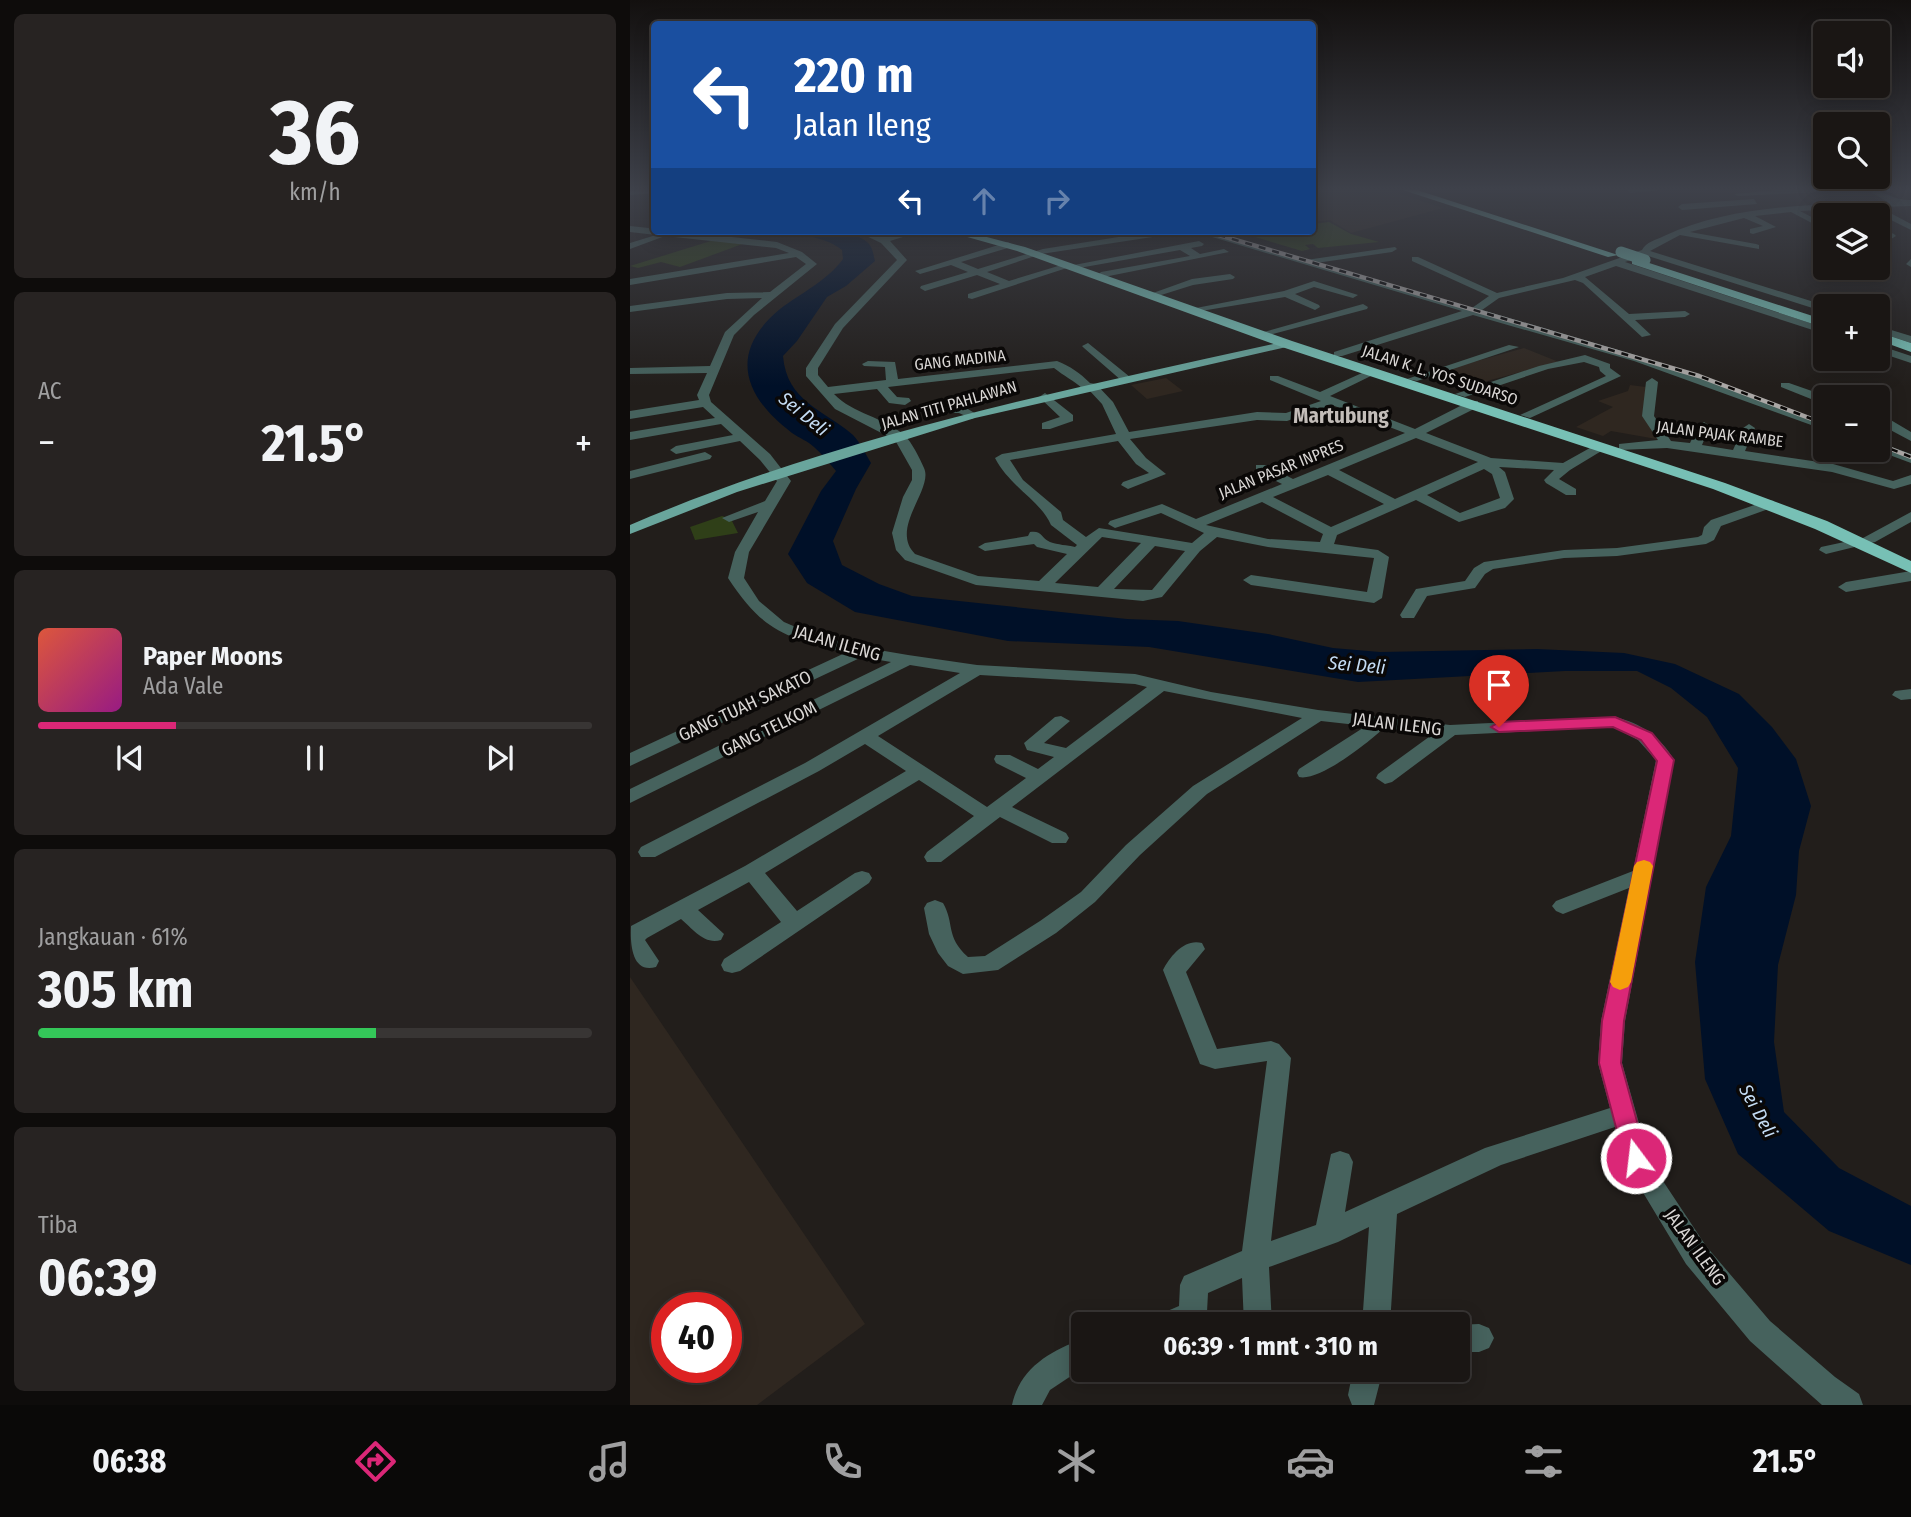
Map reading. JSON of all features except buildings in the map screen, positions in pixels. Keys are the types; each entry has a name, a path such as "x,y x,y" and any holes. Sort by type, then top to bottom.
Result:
{"highway":[{"name":"JALAN K. L. YOS SUDARSO","path":"1047,256 1254,332 1338,354 1380,371 1461,394 1772,501 1911,559"},
{"path":"1612,256 1616,257"},
{"path":"1612,256 1642,258 1813,314"},
{"path":"1642,258 1813,320"},
{"name":"JALAN K. L. YOS SUDARSO","path":"1074,265 1474,404 1522,417"},
{"path":"1890,340 1911,348"},
{"path":"1890,348 1911,357"},
{"name":"JALAN K. L. YOS SUDARSO","path":"1865,540 1911,568"}],"main road":[{"path":"1249,352 1261,341 1254,332"},
{"name":"JALAN TITI PAHLAWAN","path":"630,530 688,505 972,415 1292,342"}],"street":[{"path":"724,260 734,256"},
{"path":"630,282 790,256"},
{"path":"705,399 713,369 729,334 760,304 812,264 801,256"},
{"path":"901,256 902,260 839,326 812,368 813,376 839,406 900,438 919,470 919,480 910,497 899,533 899,541 910,556 976,580 1102,592 1157,594 1195,548 1214,532"},
{"path":"920,271 974,256"},
{"path":"925,288 1032,256"},
{"path":"972,296 1074,265 1127,256"},
{"path":"1104,274 1206,256"},
{"path":"1283,256 1668,368 1813,421"},
{"path":"1306,262 1349,256"},
{"path":"1338,354 1474,311 1496,296 1577,277 1616,257 1813,327"},
{"path":"1642,258 1813,306"},
{"path":"1415,259 1496,296"},
{"path":"1177,261 1198,275"},
{"path":"952,262 1009,284"},
{"path":"1158,293 1192,282 1230,277"},
{"path":"1577,277 1586,281 1646,335"},
{"path":"1295,278 1353,296"},
{"path":"1200,308 1286,294 1314,284"},
{"path":"723,297 727,285"},
{"path":"1299,289 1334,302"},
{"path":"1286,294 1315,307"},
{"path":"630,309 723,297 773,295"},
{"path":"1723,311 1741,302"},
{"path":"630,320 760,304"},
{"path":"1269,332 1363,307"},
{"path":"1628,317 1685,314"},
{"path":"1890,333 1911,340"},
{"path":"1088,346 1126,379"},
{"path":"1413,379 1513,347"},
{"path":"1890,351 1911,357"},
{"path":"1461,394 1585,358 1606,366 1604,369 1615,376 1522,417"},
{"path":"868,364 891,365 892,382"},
{"name":"GANG MADINA","path":"826,391 1057,364 1066,372 1072,372 1107,402 1123,432 1121,436 1141,461 1159,474 1128,485"},
{"path":"630,371 713,369"},
{"path":"1320,396 1380,371"},
{"path":"1274,379 1488,463 1498,472 1507,499 1500,505 1460,518 1416,494"},
{"path":"1652,382 1648,416 1667,444"},
{"path":"878,384 893,400 905,401"},
{"path":"1785,385 1813,396"},
{"path":"1045,397 1069,418 1046,426"},
{"path":"630,402 641,406 705,399"},
{"path":"630,415 705,399"},
{"path":"705,399 722,420 789,472"},
{"path":"1081,548 1056,522 1056,515 1032,497 1002,458 1121,436 1257,416 1282,414 1287,417 1332,401"},
{"name":"JALAN PASAR INPRES","path":"1197,525 1261,495 1417,433 1474,404"},
{"path":"919,410 961,409 972,415"},
{"path":"630,436 722,420"},
{"path":"1890,425 1911,437"},
{"path":"1695,447 1704,426"},
{"path":"1738,453 1749,428"},
{"path":"677,450 742,437"},
{"name":"JALAN PAJAK RAMBE","path":"1613,447 1648,443 1738,453 1833,468 1911,492"},
{"path":"1435,454 1451,447"},
{"path":"1571,492 1551,480 1565,467 1613,447"},
{"path":"1890,451 1911,459"},
{"path":"630,475 705,456"},
{"path":"1325,547 1331,532 1488,463 1565,467"},
{"path":"1261,468 1291,483"},
{"path":"1327,470 1393,503"},
{"name":"JALAN ILENG","path":"789,472 741,552 736,578 753,604 778,625 806,637 860,652 908,660 977,670 1101,675 1318,715 1450,730 1615,722 1646,736 1665,760 1613,1021 1610,1052 1610,1063 1636,1158 1696,1255 1760,1331 1824,1388 1848,1405"},
{"path":"1894,485 1911,479"},
{"path":"1261,495 1331,532"},
{"path":"1408,615 1420,592 1470,585 1479,571 1489,565 1564,554 1626,551 1702,541 1709,537 1711,527 1716,523 1772,501"},
{"path":"729,518 769,504"},
{"path":"1115,524 1162,509 1214,532 1268,543 1380,555 1376,596 1370,598 1251,580"},
{"path":"1826,550 1865,540 1911,516"},
{"path":"1043,586 1099,533 1195,548"},
{"path":"985,547 1036,537 1046,545 1081,548"},
{"path":"1102,592 1153,540"},
{"path":"1846,587 1911,576"},
{"name":"GANG TUAH SAKATO","path":"630,760 860,652"},
{"name":"GANG TELKOM","path":"630,797 908,660"},
{"path":"648,852 867,737 977,670"},
{"path":"934,857 1161,685"},
{"path":"935,908 937,931 947,954 963,966 990,964 1048,927 1088,897 1133,849 1200,790 1318,715"},
{"path":"1061,721 1032,743 1033,746 1070,755"},
{"path":"1306,773 1344,752 1367,736 1380,722"},
{"path":"1385,778 1450,730"},
{"path":"867,737 994,813 1059,838"},
{"path":"1003,760 1040,778"},
{"path":"648,961 634,940 635,935 752,871 920,771"},
{"path":"752,871 794,923"},
{"path":"1563,906 1642,874"},
{"path":"732,965 862,877"},
{"path":"682,908 713,934"},
{"path":"1194,949 1174,970 1208,1057 1215,1059 1270,1051 1279,1058 1255,1259 1257,1312"},
{"path":"1194,1312 1194,1285 1255,1259 1328,1233 1494,1156 1624,1114"},
{"path":"1328,1233 1340,1162"},
{"path":"1377,1312 1384,1208"},
{"path":"1027,1405 1031,1388 1071,1361"}],"shaded area":[{"path":"1524,348 1559,362 1460,388 1423,376"},
{"path":"1166,378 1183,391 1147,399 1131,385"},
{"path":"1630,385 1646,387 1643,411 1662,440 1611,431 1603,436 1576,427 1613,407 1598,401 1628,391"},
{"path":"630,977 865,1324 757,1405 630,1405"}],"green space":[{"path":"664,256 711,256 680,267 661,262 638,268 630,266"},
{"path":"722,516 731,519 738,533 695,540 690,527"}],"water":[{"name":"Sei Deli","path":"843,256 873,256 875,261 846,286 827,297 797,341 783,356 791,384 799,394 853,435 871,463 833,541 842,565 879,584 912,596 1127,619 1178,621 1268,634 1333,648 1380,652 1537,649 1624,653 1675,664 1739,694 1772,727 1796,759 1811,806 1799,851 1796,895 1778,965 1774,1042 1784,1112 1839,1168 1911,1206 1911,1265 1829,1231 1738,1154 1705,1079 1695,962 1706,887 1731,836 1738,768 1707,717 1671,688 1637,671 1565,671 1358,682 1149,647 1008,641 855,612 807,583 788,554 821,491 836,471 812,445 792,433 762,404 748,373 748,357 753,341 764,325 780,309 829,274 843,259"}],"railway":[{"path":"1289,256 1699,376 1813,419"},
{"path":"1890,449 1911,457"}],"slow traffic":[{"path":"1620,982 1644,866"}],"district":[{"name":"Martubung","path":"1341,416"}],"route":[{"path":"1499,727 1615,722 1646,736 1665,760 1613,1021 1610,1063 1636,1158"}]}
